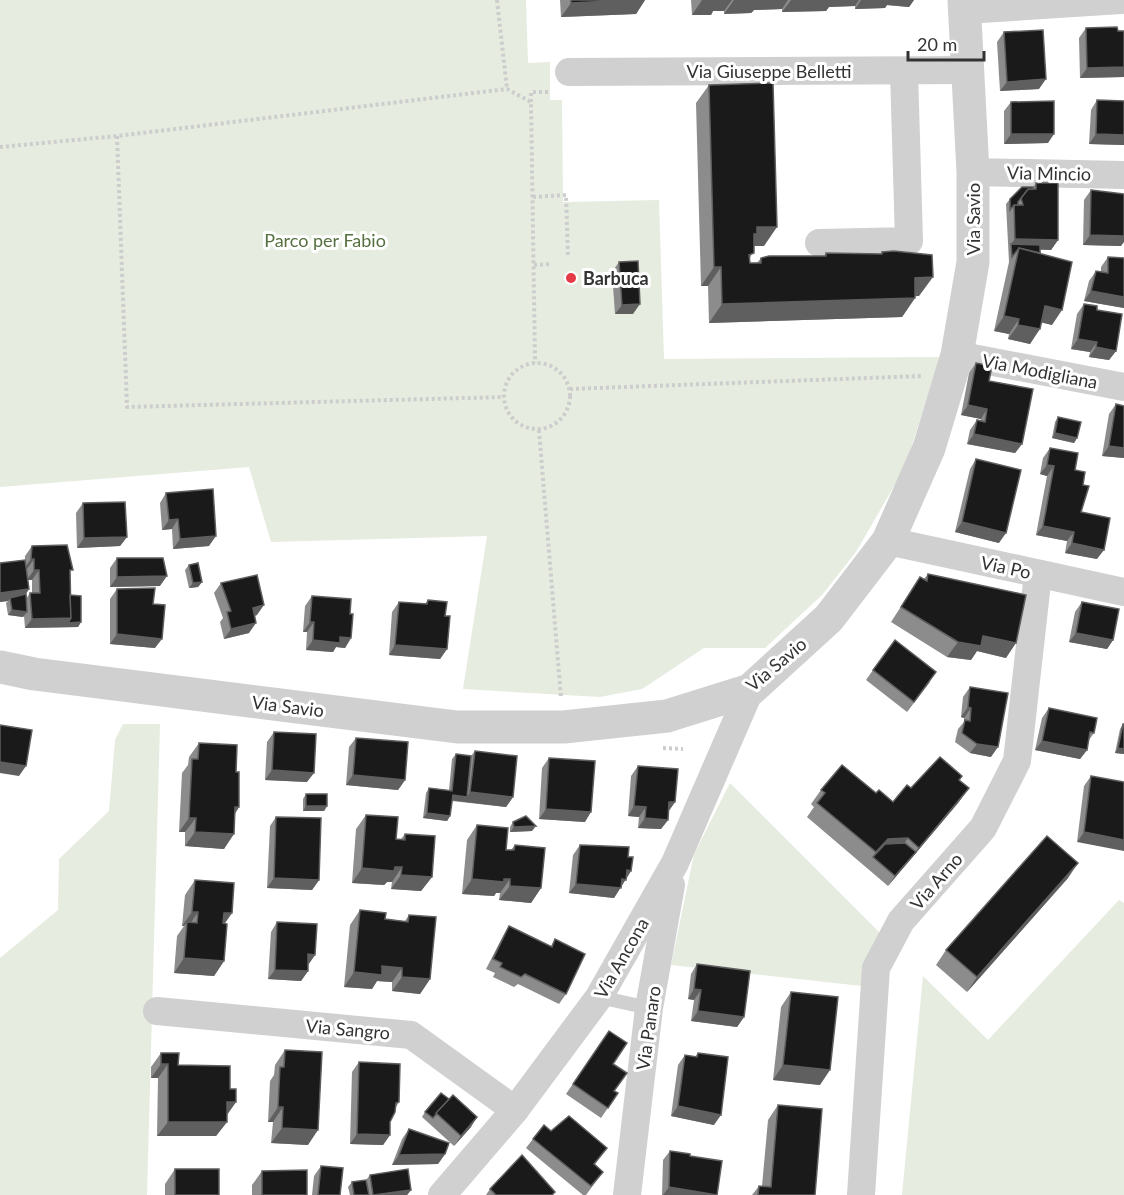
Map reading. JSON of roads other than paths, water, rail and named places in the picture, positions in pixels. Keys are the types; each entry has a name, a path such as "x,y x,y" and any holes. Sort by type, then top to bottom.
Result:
{"street":[{"path":"965,5 1121,0"},
{"name":"Via Savio","path":"0,667 34,674 457,727 564,727 667,716 750,690 829,618 888,541 929,448 954,365 973,261 973,172 965,5"},
{"name":"Via Giuseppe Belletti","path":"565,82 968,70"},
{"path":"819,243 909,241 904,71"},
{"name":"Via Mincio","path":"973,172 1124,175"},
{"name":"Via Modigliana","path":"954,365 1124,387"},
{"name":"Via Po","path":"888,541 1124,592"},
{"name":"Via Arno","path":"861,1195 876,968 901,921 983,828 1017,761 1038,574"},
{"name":"Via Ancona","path":"442,1195 515,1110 599,997 675,863 750,690"},
{"name":"Via Panaro","path":"627,1195 649,1008 675,863"},
{"name":"Via Sangro","path":"157,1011 411,1035 515,1110"}],"lane":[{"path":"599,997 649,1008"}],"place":[{"name":"Barbuca","path":"571,278"}],"park label":[{"name":"Parco per Fabio","path":"325,240"}]}
